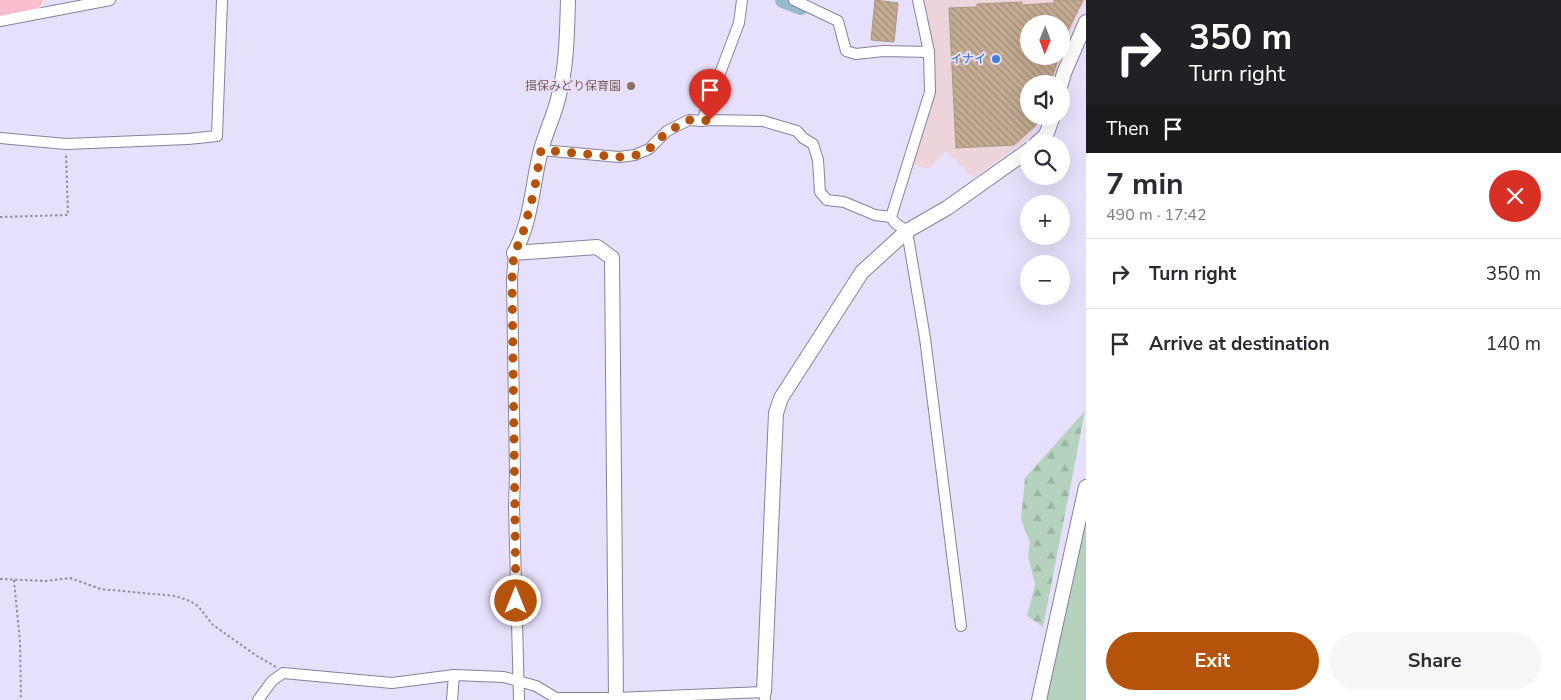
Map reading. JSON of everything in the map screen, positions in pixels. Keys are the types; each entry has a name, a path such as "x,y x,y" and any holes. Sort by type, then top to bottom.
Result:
{"highway":[{"path":"0,6 34,0"}],"street":[{"path":"0,21 110,0"},
{"path":"0,138 66,144 188,140 217,136 222,0"},
{"path":"520,700 514,507 512,279 514,252 521,240 534,192 541,150 559,96 566,60 568,0"},
{"path":"702,121 739,23 742,0"},
{"path":"794,0 838,21 846,51 856,54 884,51 929,52"},
{"path":"907,231 895,224 891,217 930,92 929,52 918,0"},
{"path":"1063,75 1086,22"},
{"path":"541,150 619,157 636,155 649,149 667,132 689,120 763,121 797,131 803,138 813,144 818,160 820,192 827,200 844,202 875,215 891,217"},
{"path":"258,700 272,681 283,673 392,683 454,674 504,677 536,686 556,698 616,699 765,696 776,413 781,398 862,272 907,231 947,208 1020,156"},
{"path":"907,231 925,338 961,626"},
{"path":"514,252 597,247 612,258 616,699"},
{"path":"1039,700 1086,487"},
{"path":"452,700 454,674"}],"path":[{"path":"0,218 68,215 66,144"},
{"path":"0,579 51,580 70,578 101,589 175,596 198,606 213,624 283,673"},
{"path":"14,579 20,642 21,700"}],"shaded area":[{"path":"924,0 1086,0 1070,32 1070,15 1020,15 1020,65 1058,65 1055,75 1020,75 1020,125 1037,125 1030,135 1020,135 1020,144 973,178 946,151 929,169 911,164 935,91 933,49"}],"green space":[{"path":"1085,411 1043,627 1027,616 1035,585 1028,556 1030,542 1021,520 1025,478"},
{"path":"1086,514 1086,700 1046,700"}],"building":[{"path":"875,0 898,3 894,42 871,40"},
{"path":"1054,0 1083,0 1070,27 1070,15 1020,15 1020,65 1056,65 1053,75 1020,75 1020,125 1036,125 1025,135 1020,135 1020,140 1014,145 956,148 949,8 977,7 977,4 1022,2 1022,5 1054,3"}],"waterway":[{"path":"783,0 801,7"}],"place":[{"name":"イナイ","path":"996,59"},
{"name":"揖保みどり保育園","path":"631,86"}],"route":[{"path":"516,601 512,279 514,252 521,240 534,192 541,150 599,156 619,157 636,155 649,149 667,132 689,120 710,120"}]}
